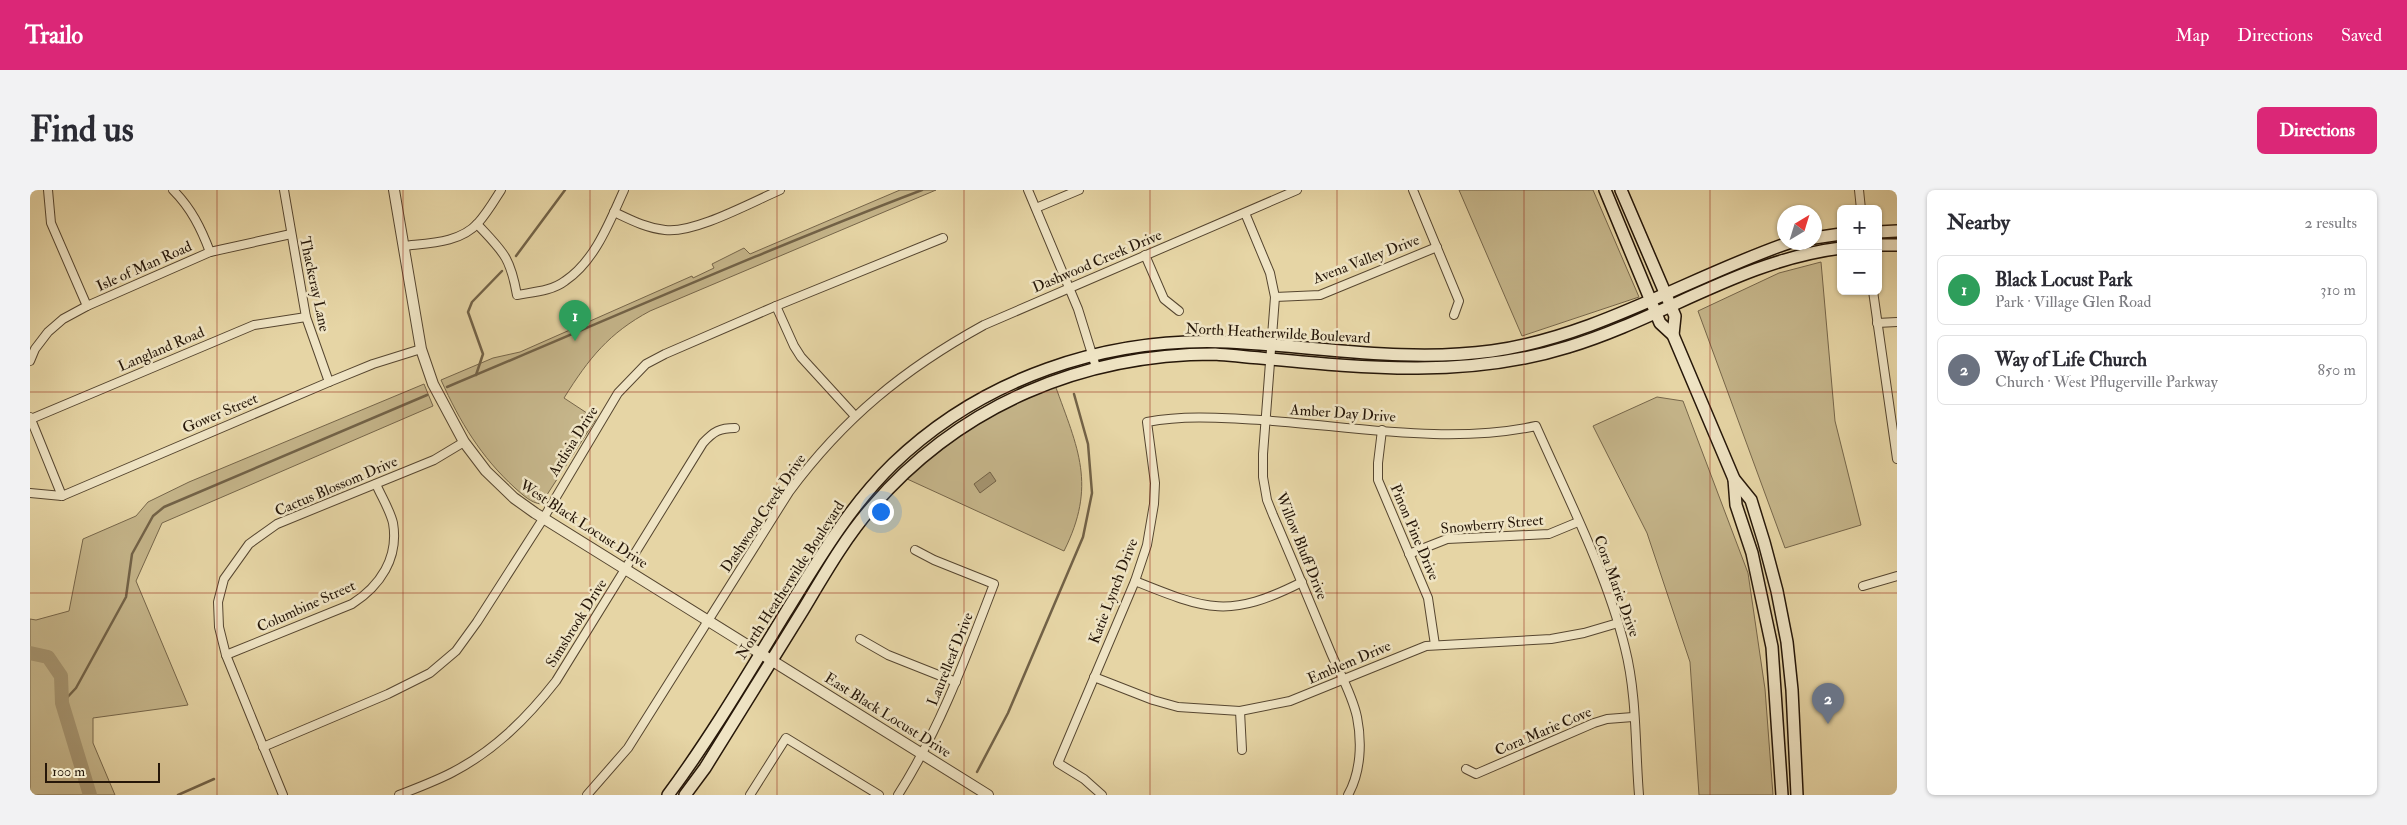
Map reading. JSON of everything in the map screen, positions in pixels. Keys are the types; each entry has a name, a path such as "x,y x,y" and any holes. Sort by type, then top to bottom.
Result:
{"main road":[{"path":"1605,190 1660,323 1673,334 1734,479 1751,500 1777,591 1787,642 1792,690 1797,795"},
{"path":"1621,190 1675,316 1673,334"},
{"path":"1882,232 1897,231"},
{"path":"1822,237 1837,235"},
{"path":"1882,245 1897,245"},
{"name":"North Heatherwilde Boulevard","path":"668,795 694,760 842,523 860,500 895,462 932,431 983,398 1044,368 1094,354 1165,342 1219,342 1436,356 1496,350 1578,329 1651,300 1738,261 1777,247"},
{"name":"North Heatherwilde Boulevard","path":"685,795 705,768 870,508 904,472 940,441 991,410 1049,381 1096,367 1190,354 1437,369 1498,364 1569,347 1724,282 1786,260 1837,249"},
{"path":"1569,347 1568,342 1578,329"},
{"path":"1734,479 1736,505 1752,553 1772,648 1782,795"}],"street":[{"path":"48,190 51,223 87,306"},
{"path":"173,190 186,203 199,224 210,252"},
{"name":"Thackeray Lane","path":"284,190 306,317 329,382"},
{"name":"West Black Locust Drive","path":"394,190 421,349 433,384 464,442 500,486 543,519 772,660"},
{"path":"404,246 454,238 478,224 501,190"},
{"path":"478,224 506,255 512,269 517,295 542,291 564,282 578,271 589,258 624,190"},
{"path":"614,212 642,225 666,230 682,230 780,190"},
{"path":"1028,190 1069,287 1094,354 1096,367"},
{"path":"1036,208 1079,190"},
{"name":"Dashwood Creek Drive","path":"587,795 628,748 789,492 813,461 855,416 905,373 984,324 1298,190"},
{"path":"1413,190 1459,301 1454,315"},
{"path":"1859,190 1861,205"},
{"name":"Willow Bluff Drive","path":"1245,213 1270,273 1275,297 1265,421 1263,477 1267,500 1357,716 1360,738 1356,773 1348,795"},
{"name":"Isle of Man Road","path":"30,361 35,349 48,332 63,319 87,306 210,252 291,234"},
{"name":"Ardisia Drive","path":"263,747 388,694 430,673 442,663 469,634 543,519 618,393 646,364 776,306 943,238"},
{"name":"Avena Valley Drive","path":"1275,297 1320,295 1437,247"},
{"path":"1786,250 1786,260"},
{"path":"1145,255 1164,299 1179,311"},
{"path":"1874,295 1897,459"},
{"path":"776,306 801,357 855,416"},
{"name":"Langland Road","path":"30,418 254,325 306,317"},
{"path":"1877,323 1897,322"},
{"name":"Gower Street","path":"30,493 62,496 329,382 373,364 421,349"},
{"name":"Amber Day Drive","path":"1147,422 1200,417 1382,430 1474,434 1536,426"},
{"path":"30,418 62,496"},
{"name":"Katie Lynch Drive","path":"1102,795 1084,779 1058,763 1135,580 1147,545 1154,504 1154,463 1147,422"},
{"name":"Cora Marie Drive","path":"1536,426 1605,586 1618,623 1630,677 1638,795"},
{"name":"Simsbrook Drive","path":"399,795 452,773 481,756 506,737 533,710 556,680 703,443 713,432 721,428 736,428"},
{"name":"Pinon Pine Drive","path":"1382,430 1378,480 1428,598 1434,645"},
{"name":"Cactus Blossom Drive","path":"283,795 226,655 219,627 218,602 224,579 249,544 277,524 434,460 464,442"},
{"name":"Columbine Street","path":"226,655 352,604 370,593 384,575 391,558 393,523 376,484"},
{"name":"Snowberry Street","path":"1409,554 1447,539 1549,534 1578,522"},
{"name":"Laurelleaf Drive","path":"898,795 924,754 956,682 994,584 934,560 915,550"},
{"path":"1863,586 1897,576"},
{"path":"1135,580 1196,604 1216,607 1238,606 1258,602 1302,582"},
{"name":"Emblem Drive","path":"1094,677 1153,700 1178,707 1240,711 1290,701 1405,654 1434,645 1551,639 1584,633 1618,623"},
{"path":"860,639 888,655 956,682"},
{"name":"East Black Locust Drive","path":"772,660 988,795"},
{"path":"1240,711 1242,750"},
{"name":"Cora Marie Cove","path":"1466,769 1476,774 1607,719 1633,717"},
{"path":"750,795 786,738 879,795"}],"shaded area":[{"path":"900,190 936,190 650,311 611,338 591,359 564,398 596,419 541,504 524,496 492,464 472,438 441,380 493,358 520,352 692,276 693,278 714,268 712,264 744,248 750,254"},
{"path":"1459,190 1593,190 1639,297 1522,336"},
{"path":"1821,262 1835,421 1861,525 1785,548 1698,311 1779,273"},
{"path":"424,384 433,406 162,523 136,581 188,705 93,718 93,743 115,795 30,795 30,619 36,620 69,611 83,539 136,516 148,502 189,482"},
{"path":"1055,385 1077,448 1082,486 1080,506 1074,528 1064,551 905,478 982,419"},
{"path":"1657,397 1683,401 1748,573 1765,689 1773,795 1699,795 1690,662 1647,533 1593,426"},
{"path":"990,472 996,481 980,493 974,484"}],"waterway":[{"path":"516,256 565,190"},
{"path":"447,387 743,262 922,190"},
{"path":"476,375 483,354 468,312 472,302 502,271"},
{"path":"977,772 1008,713 1083,537 1092,493 1088,444 1074,394"},
{"path":"62,703 76,688 126,597 132,554 153,516 164,507 427,395"},
{"path":"30,653 48,657 61,676 62,703 90,795"},
{"path":"178,795 214,779"}],"place":[{"name":"Black Locust Park","path":"575,341"},
{"name":"Way of Life Church","path":"1828,724"}]}
